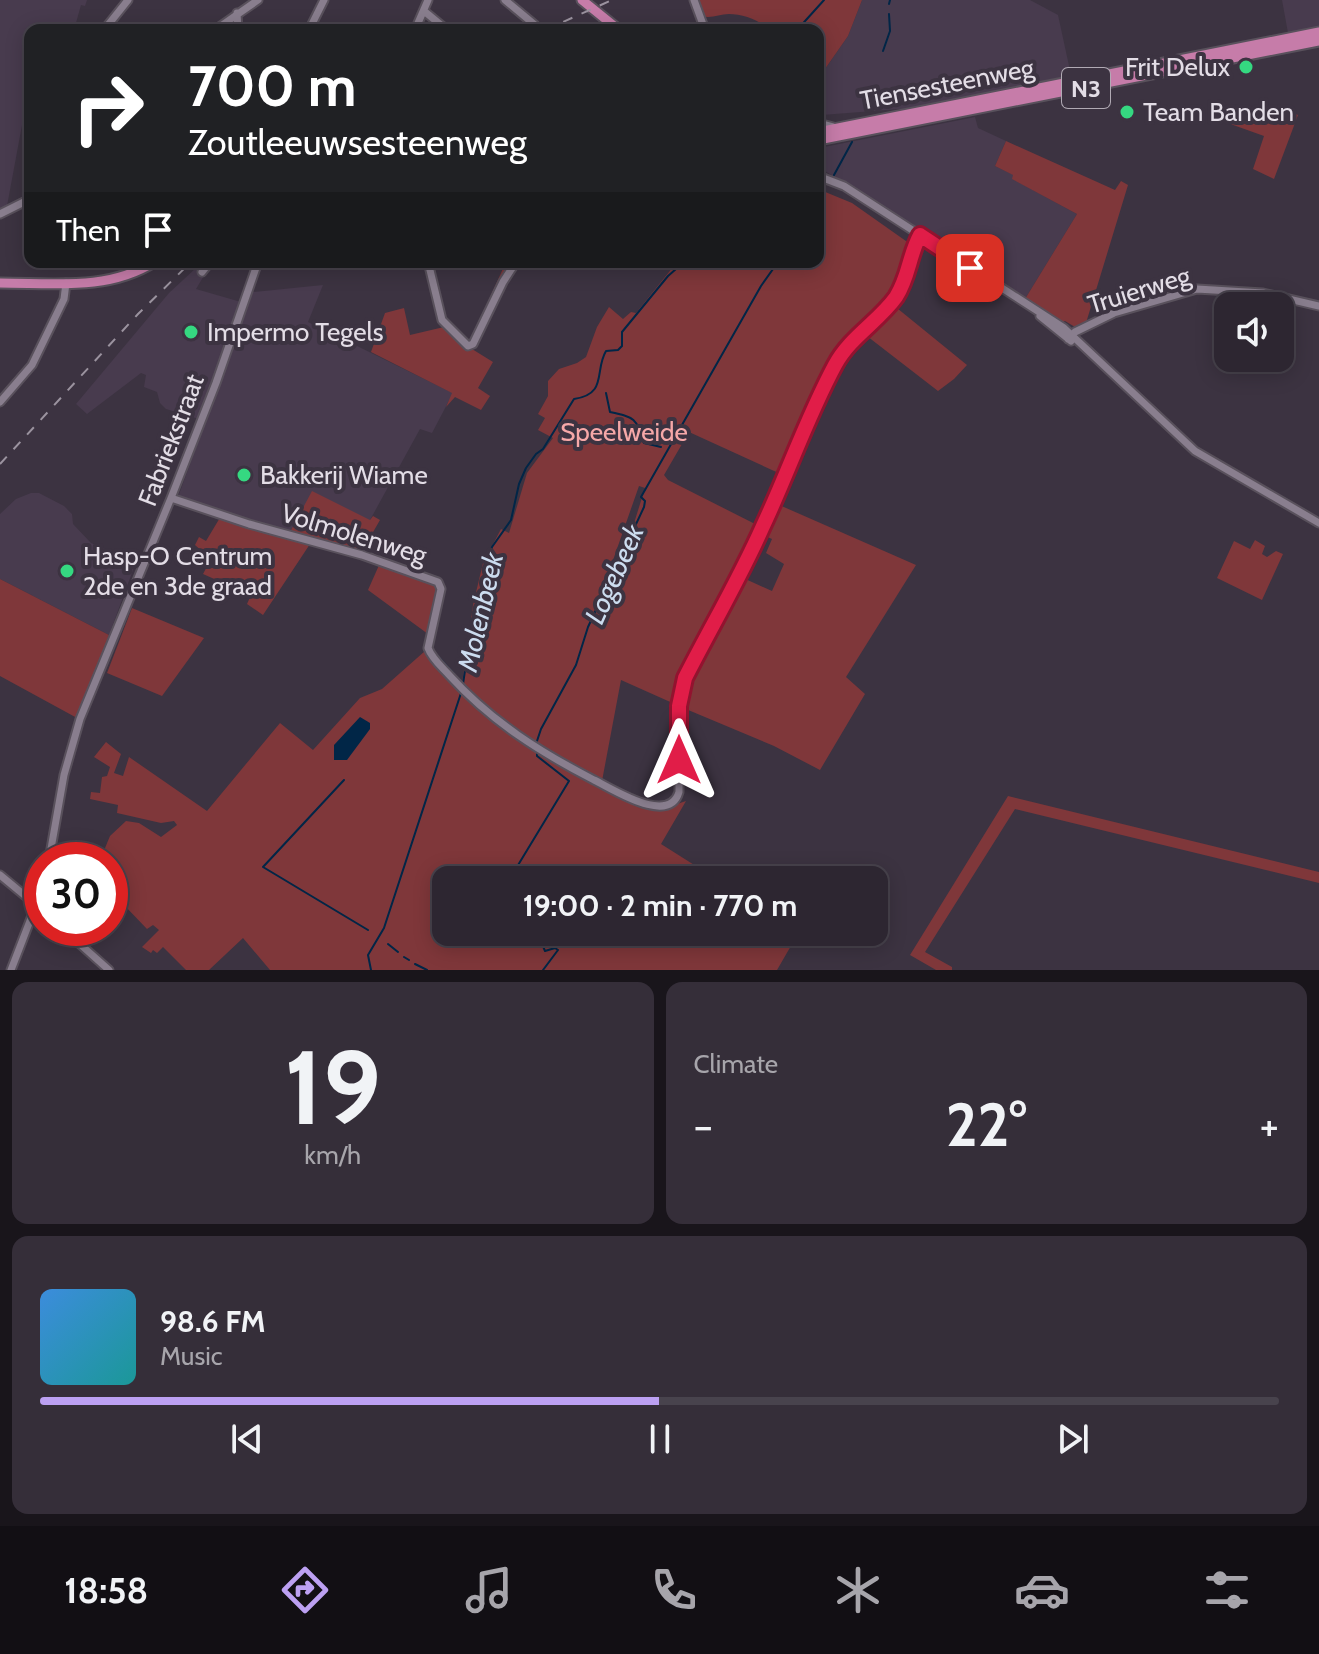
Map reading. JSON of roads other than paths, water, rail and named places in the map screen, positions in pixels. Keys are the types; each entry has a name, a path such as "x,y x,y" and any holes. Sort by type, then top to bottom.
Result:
{"main road":[{"path":"582,0 612,24"},
{"name":"Tiensesteenweg","path":"824,128 1319,32"},
{"name":"Tiensesteenweg","path":"824,139 1319,41"},
{"path":"0,283 109,281 143,268"}],"street":[{"path":"109,24 128,0"},
{"path":"223,24 258,0"},
{"path":"312,24 324,0"},
{"path":"418,24 428,0"},
{"path":"505,0 534,24"},
{"path":"694,0 703,24"},
{"path":"424,11 440,24"},
{"path":"237,13 238,24"},
{"path":"824,176 844,186 1033,309 1070,337 1186,444 1319,523"},
{"path":"0,214 24,202"},
{"name":"Volmolenweg","path":"171,498 249,524 362,555 438,582 441,589 428,648 462,689 520,739 558,762 641,803 664,806 674,803 679,792 679,706 685,678 764,525 807,422 837,362 846,347 883,313 899,293 920,235"},
{"path":"202,272 205,268"},
{"name":"Fabriekstraat","path":"52,842 58,800 75,735 221,369 256,268"},
{"path":"429,268 442,320 468,346 473,344 512,268"},
{"path":"0,402 31,368 64,299 66,283"},
{"name":"Truierweg","path":"1070,337 1114,313 1197,289 1263,293 1319,306"},
{"path":"0,875 24,895"},
{"path":"11,970 24,942"},
{"path":"82,946 107,969"}],"water":[{"path":"360,717 370,723 370,729 347,760 334,760 334,745"}],"waterway":[{"name":"Molenbeek","path":"802,24 824,0"},
{"name":"Logebeek","path":"889,4 890,0"},
{"name":"Logebeek","path":"883,51 890,31 889,14"},
{"name":"Logebeek","path":"834,175 852,142"},
{"name":"Molenbeek","path":"463,684 471,630 492,547 511,520 526,468 543,449 574,399 585,396 596,387 606,351 618,350 622,346 622,332 677,268"},
{"name":"Logebeek","path":"536,744 576,665 588,627 644,507 645,501 641,497 774,268"},
{"path":"606,393 610,412 633,420 644,443 661,447"},
{"path":"299,541 309,544"},
{"path":"433,651 454,674"},
{"name":"Molenbeek","path":"371,970 368,955 384,928 462,690"},
{"name":"Logebeek","path":"517,866 569,781 537,756 537,751"},
{"path":"344,780 263,867 368,930"},
{"name":"Logebeek","path":"388,944 398,952"},
{"name":"Logebeek","path":"543,946 545,951 558,950 543,970"},
{"name":"Logebeek","path":"404,957 409,960"},
{"name":"Logebeek","path":"415,964 427,970"}],"railway":[{"path":"558,24 612,0"},
{"path":"0,464 138,314 185,268"}],"place":[{"name":"Frit Delux","path":"1246,67"},
{"name":"Team Banden","path":"1127,112"},
{"name":"Impermo Tegels","path":"191,332"},
{"name":"Bakkerij Wiame","path":"244,475"},
{"name":"Hasp-O Centrum 2de en 3de graad","path":"67,571"}],"park label":[{"name":"Speelweide","path":"624,432"}]}
